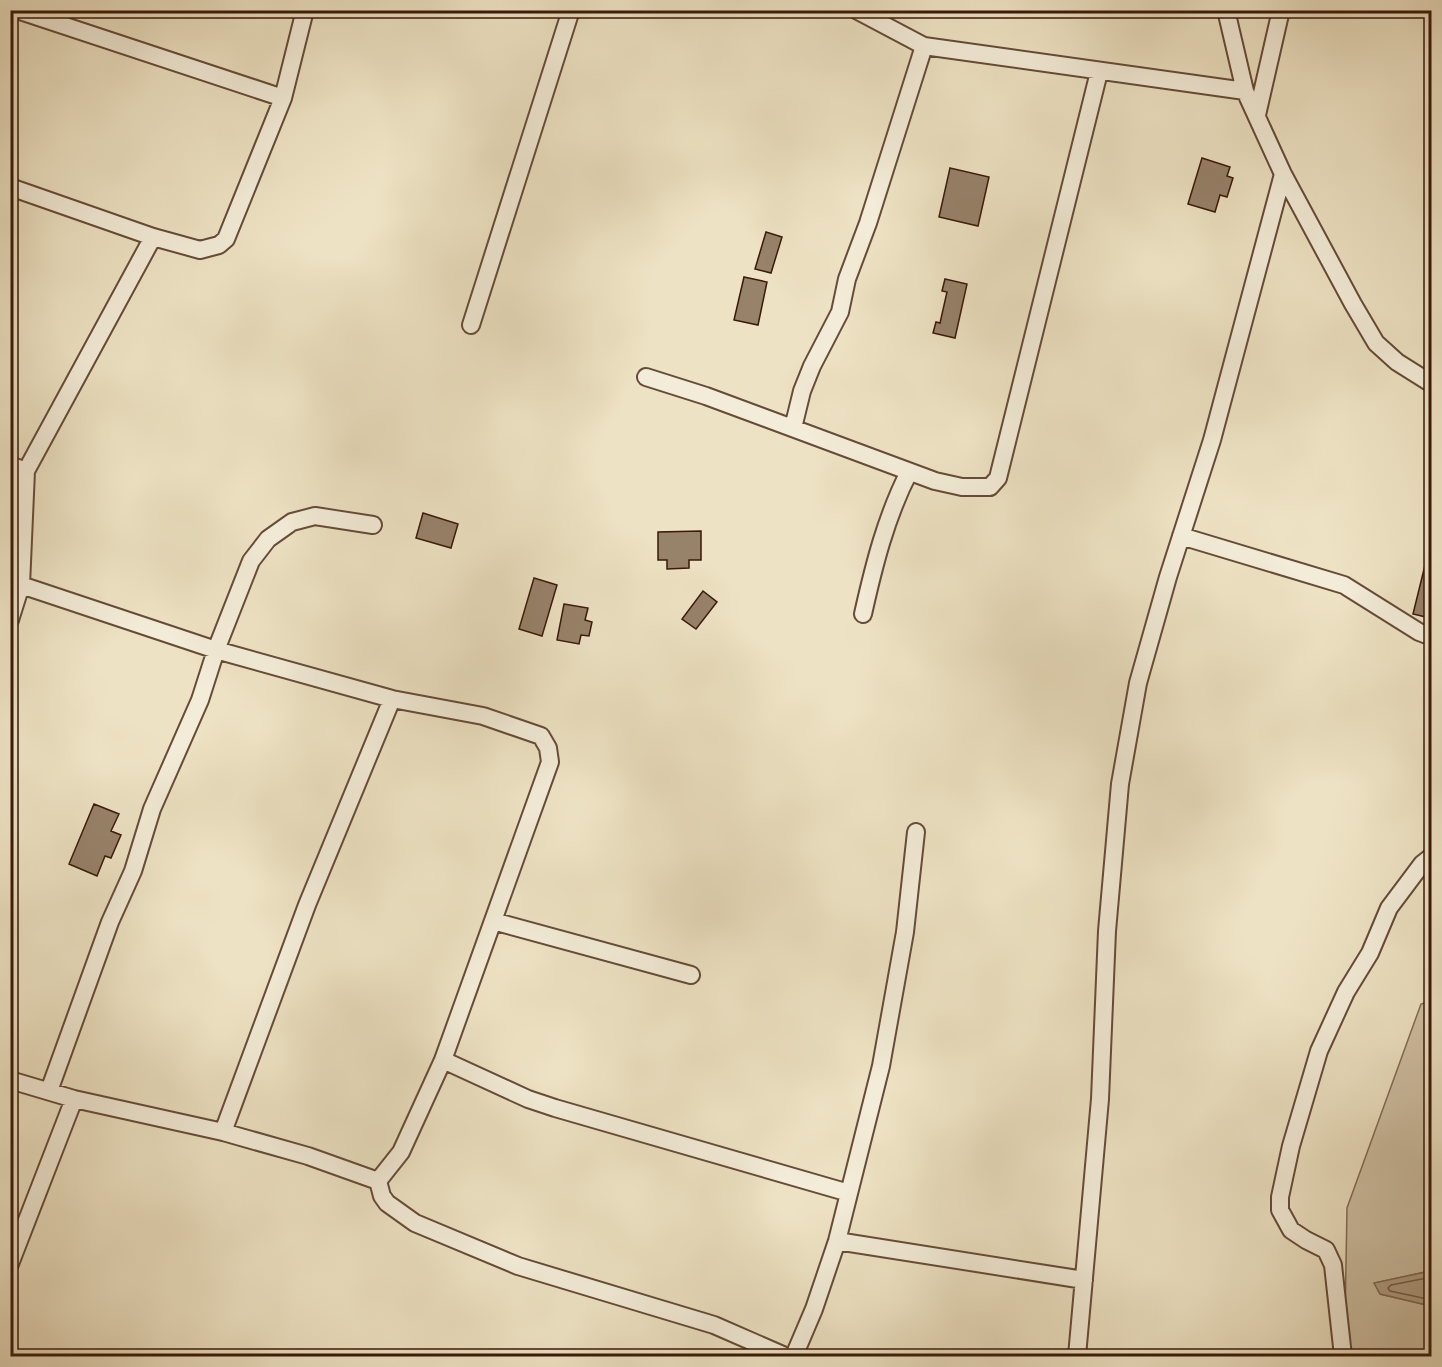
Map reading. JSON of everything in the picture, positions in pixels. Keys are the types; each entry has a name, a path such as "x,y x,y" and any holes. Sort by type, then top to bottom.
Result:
{"street":[{"path":"17,10 283,98"},
{"path":"10,187 153,237 200,250 219,245 226,239 283,98 305,10"},
{"path":"471,325 571,10"},
{"path":"856,10 924,45 1099,72 1245,91"},
{"path":"1226,10 1245,91 1283,174 1353,304 1376,343 1397,362 1431,384"},
{"path":"1257,115 1281,10"},
{"path":"793,428 806,383 840,312 848,279 924,45"},
{"path":"646,377 706,396 909,472 962,488 990,487 998,478 1099,72"},
{"path":"1077,1356 1100,1099 1107,931 1120,784 1138,683 1212,440 1283,174"},
{"path":"10,620 21,585 18,468 153,237"},
{"path":"863,614 886,524 894,500 909,472"},
{"path":"49,1091 110,922 134,871 152,809 200,700 216,650 251,561 268,539 292,522 315,516 372,525"},
{"path":"1181,536 1332,580 1431,637"},
{"path":"21,585 216,650 393,699 483,716 541,736 548,748 550,762 443,1060 401,1152 378,1181"},
{"path":"223,1132 307,904 393,699"},
{"path":"794,1356 814,1309 837,1241 881,1066 905,932 916,832"},
{"path":"1343,1356 1333,1265 1326,1250 1291,1230 1280,1210 1280,1197 1291,1146 1319,1051 1346,992 1370,953 1389,908 1422,864 1431,856"},
{"path":"493,921 691,975"},
{"path":"443,1060 528,1099 555,1108 849,1193"},
{"path":"10,1080 74,1099 223,1132 308,1156 378,1181"},
{"path":"10,1264 74,1099"},
{"path":"378,1181 382,1196 387,1203 415,1223 518,1266 714,1325 785,1356"},
{"path":"837,1241 1084,1280"}],"shaded area":[{"path":"1431,1001 1431,1267 1430,1271 1375,1283 1380,1294 1431,1306 1431,1356 1352,1356 1345,1321 1347,1208 1421,1004"}],"water":[{"path":"1431,1267 1431,1306 1380,1294 1374,1283 1430,1271"}],"building":[{"path":"1202,158 1230,167 1227,176 1233,178 1227,197 1220,195 1215,212 1188,204"},
{"path":"950,168 989,177 978,226 939,217"},
{"path":"766,232 782,237 771,273 755,269"},
{"path":"744,277 767,282 758,325 734,320"},
{"path":"945,279 967,284 955,338 933,333 936,322 940,323 947,292 942,291"},
{"path":"423,513 458,524 451,548 416,538"},
{"path":"701,531 701,560 689,560 689,568 667,569 667,560 658,560 658,532"},
{"path":"1428,553 1432,554 1430,618 1413,614"},
{"path":"534,578 557,585 542,636 519,629"},
{"path":"703,591 717,602 696,629 682,619"},
{"path":"564,604 588,608 585,620 592,622 589,636 581,635 579,644 557,640"},
{"path":"94,804 119,814 111,831 121,835 111,858 105,856 97,876 69,864"}]}
